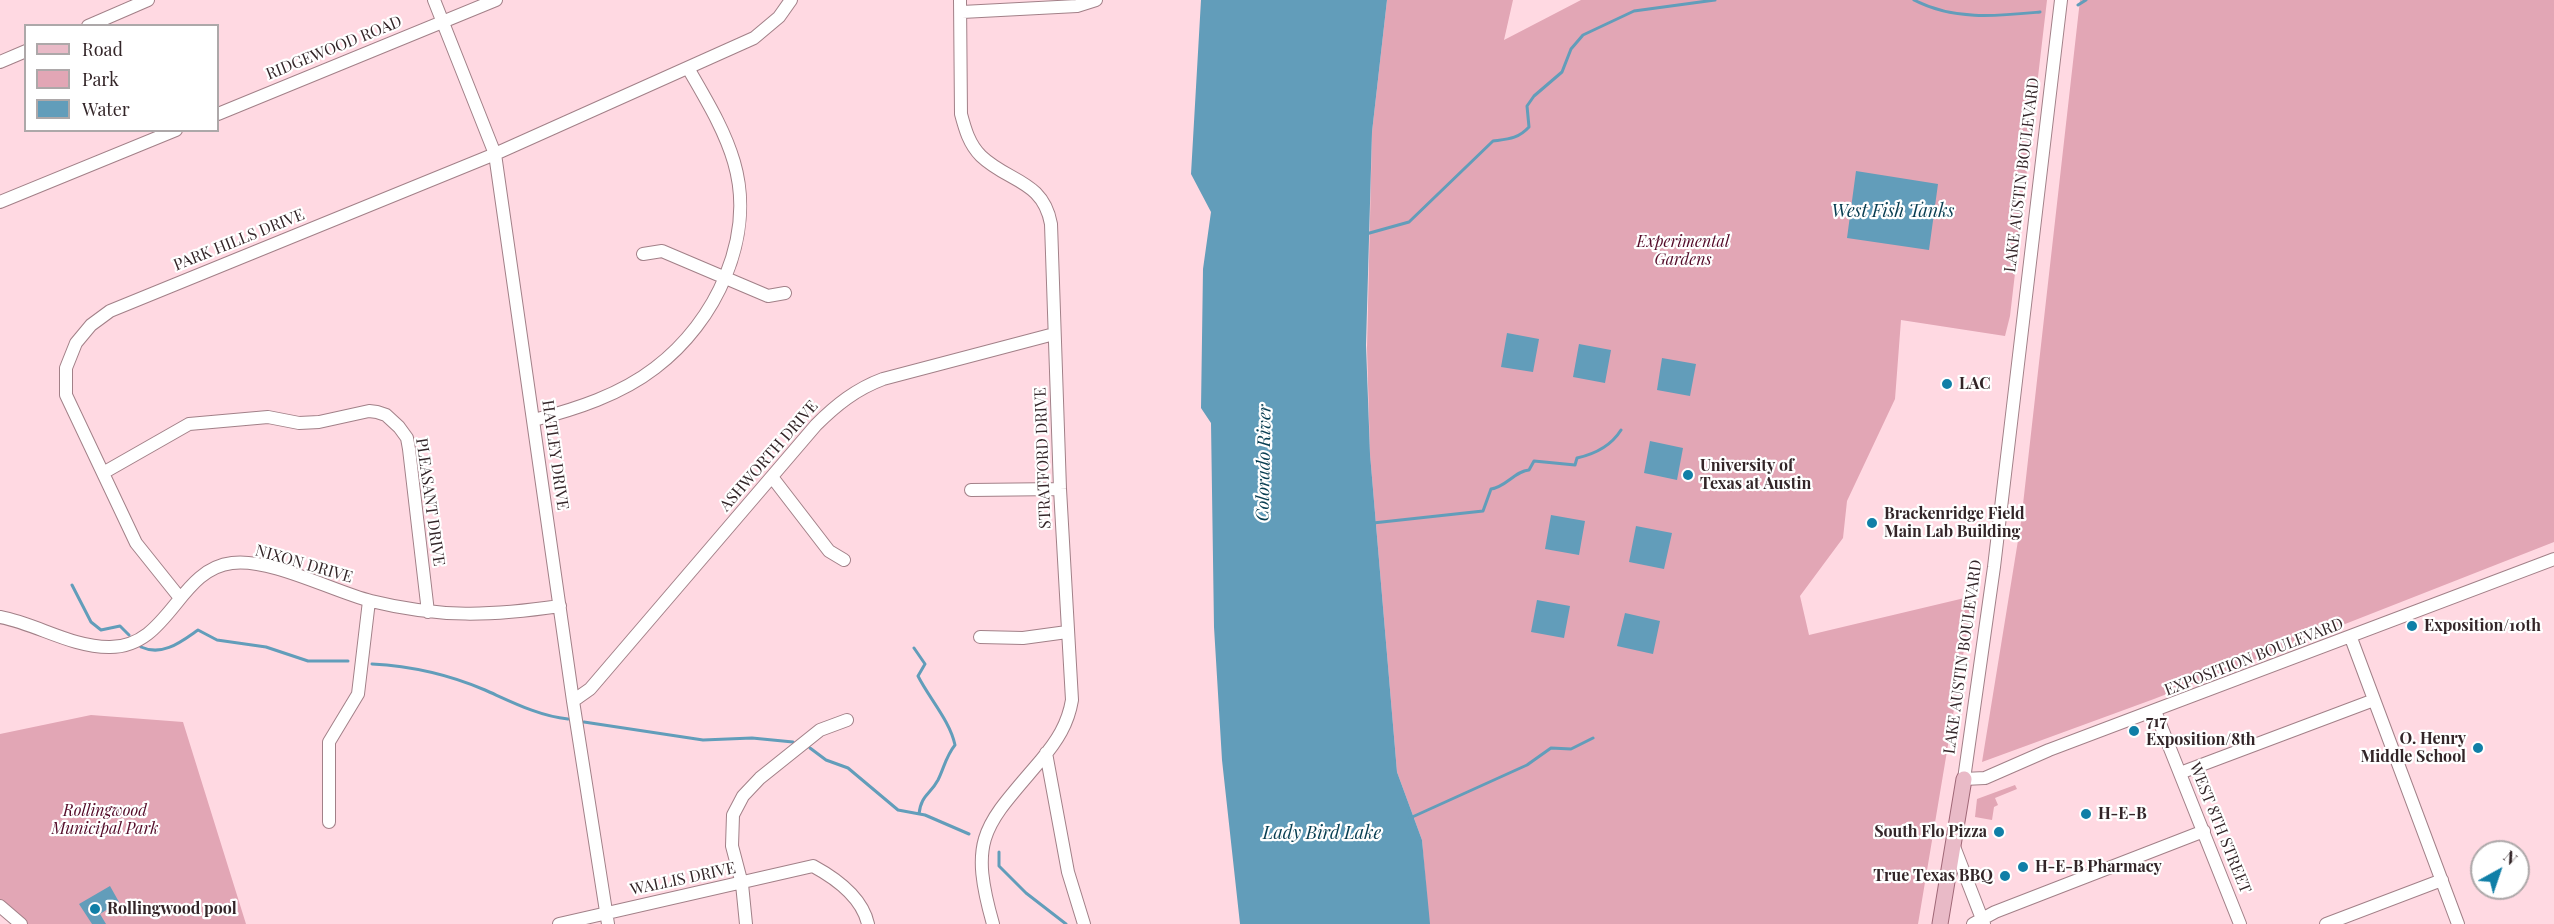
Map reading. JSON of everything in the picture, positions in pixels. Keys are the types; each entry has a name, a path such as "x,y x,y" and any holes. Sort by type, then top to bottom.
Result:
{"main road":[{"name":"LAKE AUSTIN BOULEVARD","path":"1940,924 1964,779"}],"street":[{"path":"92,24 148,0"},
{"name":"HATLEY DRIVE","path":"434,0 495,154 573,701 607,918"},
{"name":"RIDGEWOOD ROAD","path":"219,114 496,0"},
{"name":"PARK HILLS DRIVE","path":"180,598 136,543 66,395 66,368 76,343 91,325 110,310 495,154 754,38 779,17 791,0"},
{"path":"961,6 1077,6 1096,0"},
{"name":"LAKE AUSTIN BOULEVARD","path":"1964,779 1994,567 2061,0"},
{"name":"STRATFORD DRIVE","path":"961,6 961,114 964,129 979,154 1026,184 1045,202 1051,224 1060,489 1072,700 1069,716 1046,753 998,811 985,834 981,876 993,924"},
{"path":"0,62 24,52"},
{"path":"534,420 574,409 627,386 656,367 684,340 704,315 726,277 737,240 740,198 734,164 722,129 688,68"},
{"path":"0,202 171,132"},
{"path":"643,254 662,251 768,296 785,293"},
{"name":"ASHWORTH DRIVE","path":"573,701 590,688 816,425 861,387 1054,334"},
{"name":"PLEASANT DRIVE","path":"103,473 189,424 268,417 299,423 319,422 369,411 386,415 407,438 428,612"},
{"path":"772,477 829,551 844,560"},
{"path":"971,490 1060,489"},
{"name":"EXPOSITION BOULEVARD","path":"1964,779 1985,778 2049,750 2351,638 2554,559"},
{"name":"NIXON DRIVE","path":"0,617 25,622 81,644 110,647 139,641 163,622 180,598 198,580 214,569 231,563 260,565 369,601 449,615 499,614 560,606"},
{"path":"329,822 329,742 358,694 369,601"},
{"path":"980,637 1023,638 1068,632"},
{"path":"2351,638 2458,924"},
{"path":"2180,773 2374,700"},
{"name":"WEST 8TH STREET","path":"2155,711 2240,924"},
{"path":"746,924 742,884 732,846 733,815 743,796 760,778 820,730 847,720"},
{"path":"1046,753 1068,872 1084,924"},
{"path":"1953,841 1980,922 2204,831"},
{"name":"WALLIS DRIVE","path":"559,924 607,918 742,884 795,868 813,866 829,874 857,900 865,912 868,924"},
{"path":"2326,924 2357,918 2442,880"},
{"path":"0,906 21,924"}],"green space":[{"name":"University of Texas at Austin","path":"1387,0 1513,0 1504,40 1581,0 2047,0 2010,316 2005,336 1901,320 1895,399 1847,501 1843,538 1800,596 1809,635 1973,596 1918,924 1429,924 1422,840 1397,772 1370,454 1367,348 1372,132"},
{"path":"2080,0 2554,0 2554,542 2154,699 1982,762 2021,522"},
{"name":"Rollingwood Municipal Park","path":"91,715 183,722 246,924 21,924 0,906 0,734"},
{"path":"2015,785 2017,789 1995,798 1998,805 1994,807 1992,820 1975,817 1977,799"}],"water":[{"name":"Lady Bird Lake","path":"1201,0 1387,0 1372,132 1366,345 1370,454 1397,772 1422,840 1430,924 1240,924 1222,760 1214,627 1211,423 1201,408 1203,269 1211,212 1191,174"},
{"name":"West Fish Tanks","path":"1856,171 1938,184 1929,250 1847,238"},
{"path":"1507,333 1539,339 1533,372 1501,367"},
{"path":"1579,344 1611,350 1605,383 1573,377"},
{"path":"1662,358 1696,364 1690,396 1657,390"},
{"path":"1650,441 1683,448 1677,480 1644,473"},
{"path":"1551,515 1585,521 1579,555 1545,549"},
{"path":"1636,526 1672,533 1664,569 1629,562"},
{"path":"1537,600 1570,606 1564,638 1531,632"},
{"path":"1625,613 1660,621 1653,654 1617,646"},
{"name":"Rollingwood pool","path":"110,886 119,902 100,914 106,924 92,924 79,904"}],"waterway":[{"path":"1366,234 1409,222 1493,141 1512,138 1525,131 1529,127 1527,106 1534,96 1562,72 1571,49 1583,35 1634,11 1715,0"},
{"path":"1914,0 1929,7 1960,14 2040,12"},
{"path":"2078,5 2086,0"},
{"path":"1373,523 1483,511 1491,489 1529,470 1534,461 1575,465 1577,458 1602,448 1621,430"},
{"path":"72,585 91,622 101,630 120,626 129,635"},
{"path":"141,647 149,650 164,649 179,643 198,630 217,640 266,647 308,661 348,661"},
{"path":"914,648 925,664 918,676 944,718 955,745 938,780 924,799 919,814"},
{"path":"372,664 415,669 444,676 472,685 536,712 568,719"},
{"path":"584,722 703,740 752,738 793,742"},
{"path":"1410,818 1527,765 1551,748 1571,749 1593,738"},
{"path":"810,748 826,760 848,768 898,810 925,815 969,834"},
{"path":"999,852 999,866 1026,893 1066,924"}],"place":[{"name":"LAC","path":"1947,384"},
{"name":"University of Texas at Austin","path":"1688,475"},
{"name":"Brackenridge Field Main Lab Building","path":"1872,523"},
{"name":"Exposition/10th","path":"2412,626"},
{"name":"717 Exposition/8th","path":"2134,731"},
{"name":"O. Henry Middle School","path":"2478,748"},
{"name":"H-E-B","path":"2086,814"},
{"name":"South Flo Pizza","path":"1999,832"},
{"name":"H-E-B Pharmacy","path":"2023,867"},
{"name":"True Texas BBQ","path":"2005,876"},
{"name":"Rollingwood pool","path":"95,909"}],"park label":[{"name":"Experimental Gardens","path":"1683,251"}],"water label":[{"name":"Colorado River","path":"1264,463"}]}
